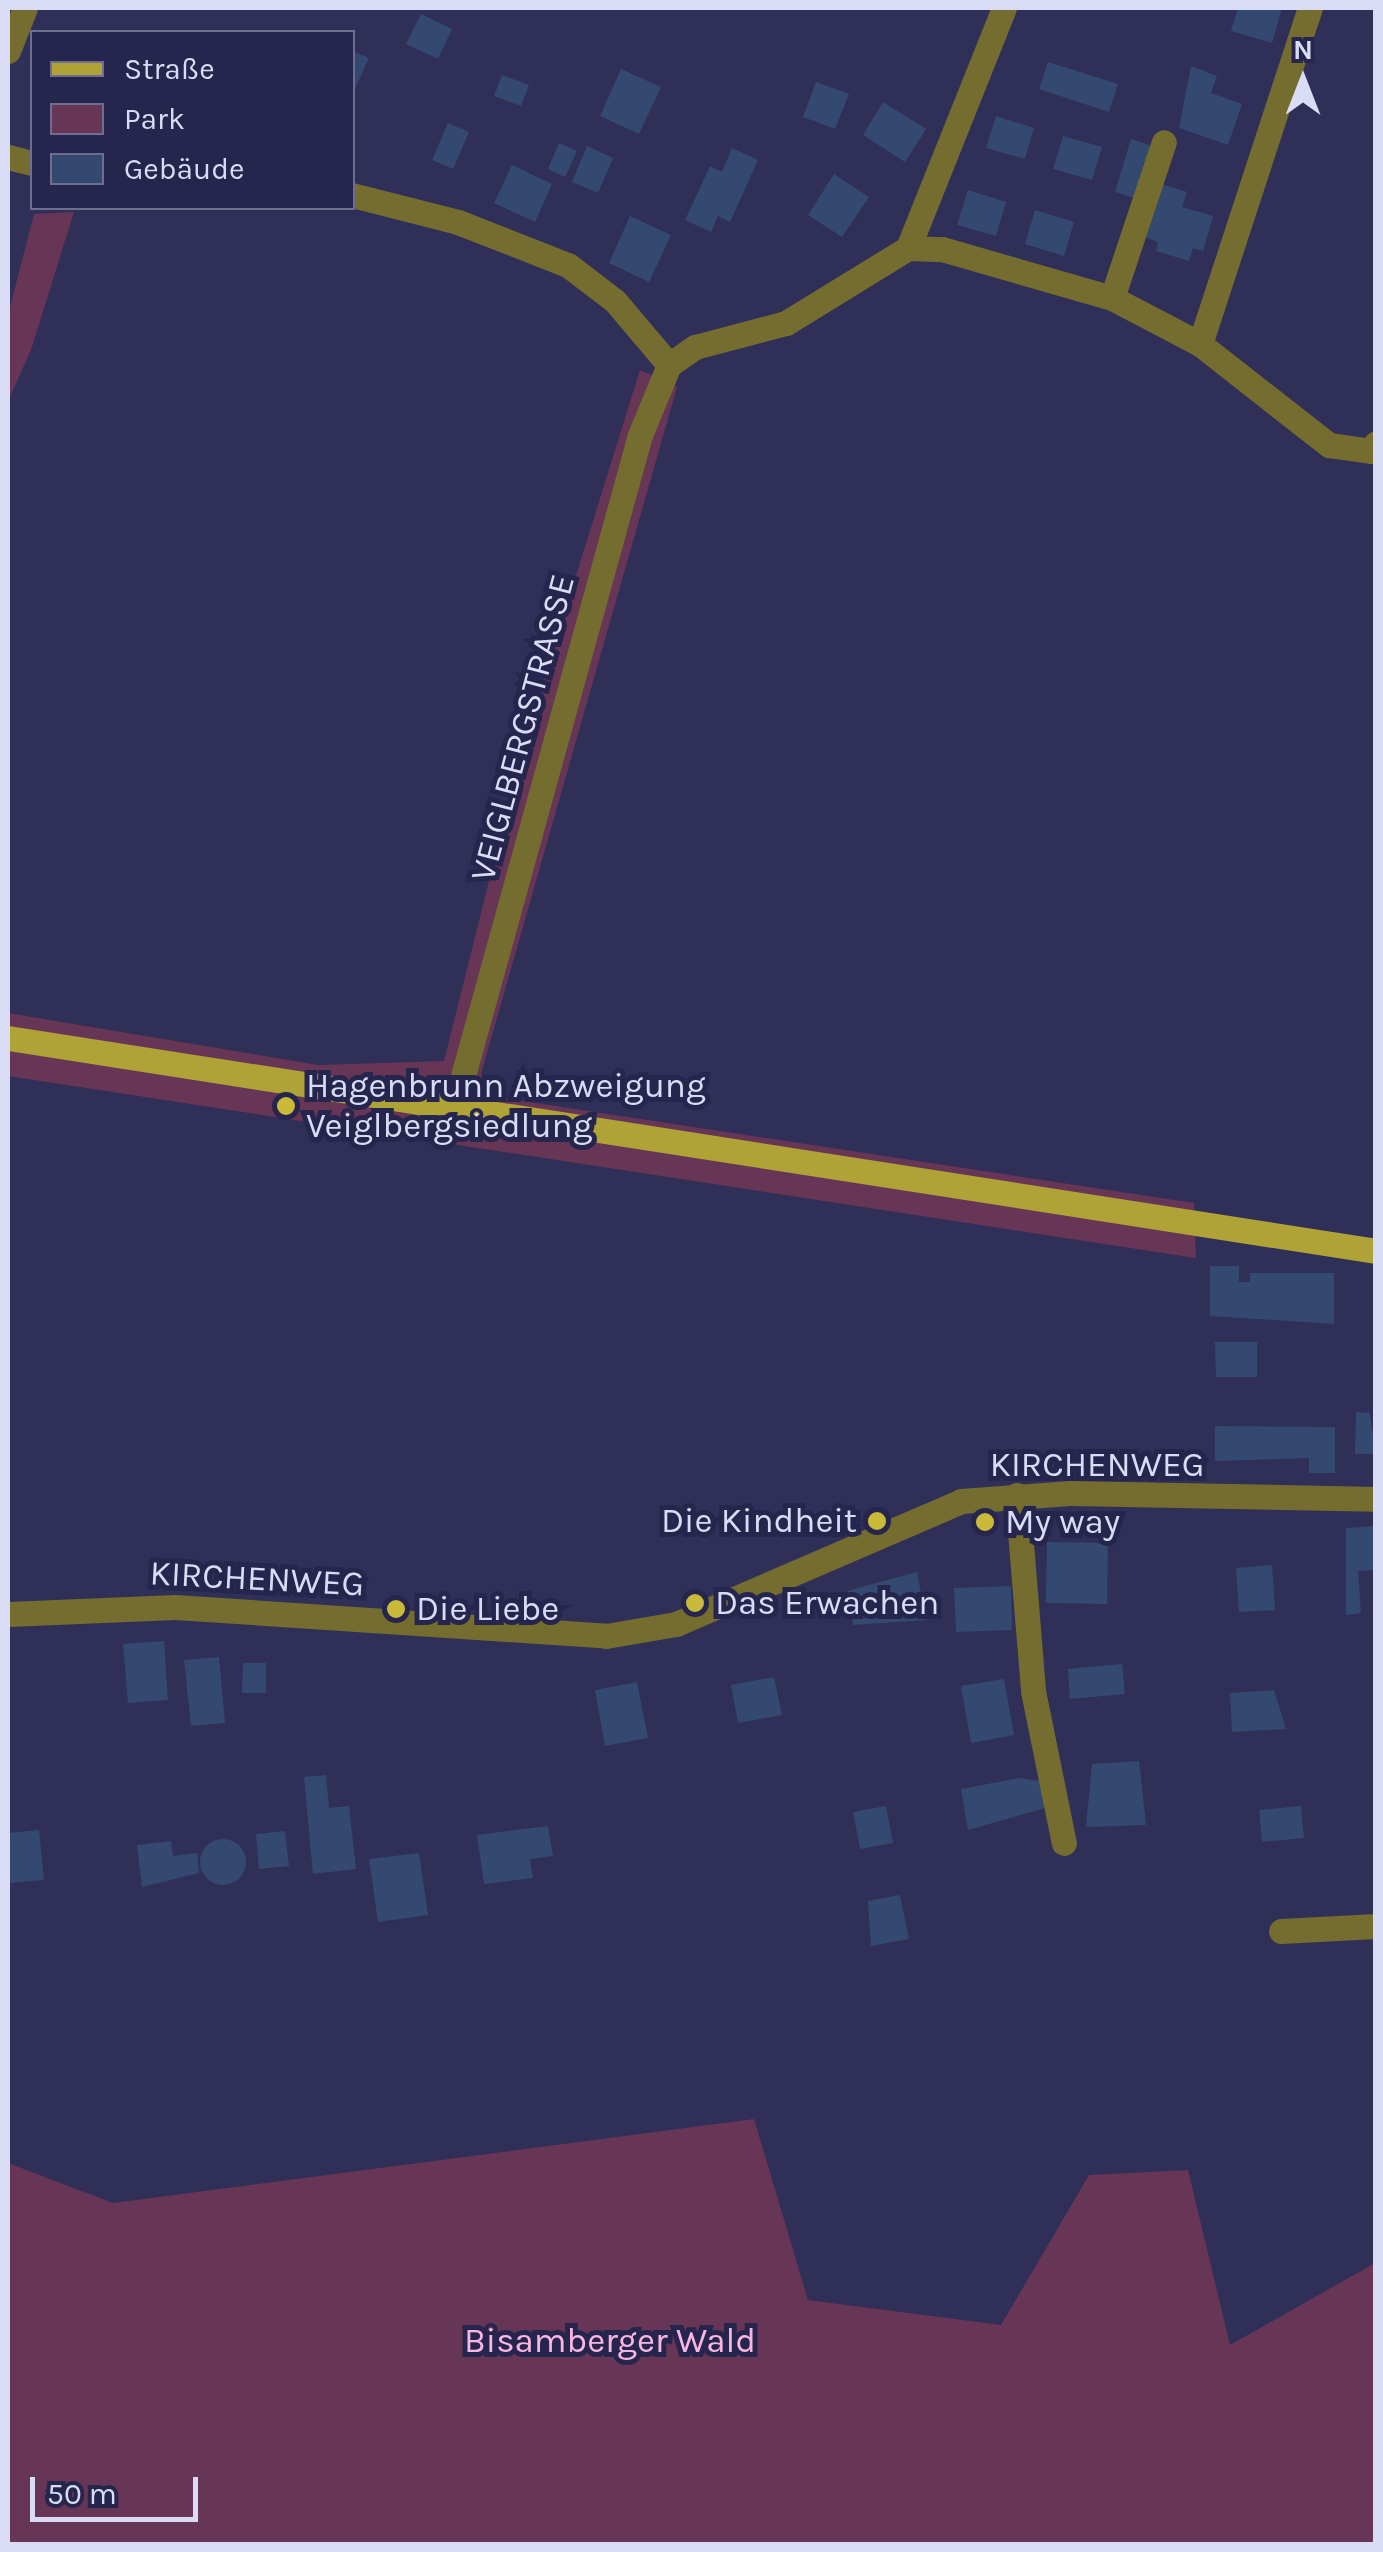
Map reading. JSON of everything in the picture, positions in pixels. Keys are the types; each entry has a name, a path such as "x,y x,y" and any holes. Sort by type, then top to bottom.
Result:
{"main road":[{"path":"8,1038 453,1112 1376,1251"}],"street":[{"path":"8,51 25,8"},
{"path":"908,248 1004,8"},
{"path":"1200,344 1310,8"},
{"path":"1112,298 1164,142"},
{"path":"355,197 458,222 568,265 616,301 669,365 695,347 786,323 908,248 942,249 1112,298 1200,344 1329,445 1371,451 1376,443"},
{"name":"VEIGLBERGSTRASSE","path":"453,1112 640,434 669,365"},
{"path":"1017,1495 1031,1676 1064,1843"},
{"name":"KIRCHENWEG","path":"8,1614 175,1607 606,1636 676,1624 935,1509 1017,1495 1376,1498"},
{"path":"1281,1930 1376,1926"}],"green space":[{"path":"74,212 31,350 8,401 8,315 34,214"},
{"path":"640,370 677,387 481,1074 490,1096 1194,1203 1196,1258 8,1076 8,1013 318,1065 444,1061 522,749"},
{"name":"Bisamberger Wald","path":"754,2119 808,2300 1001,2325 1089,2175 1188,2170 1230,2345 1375,2263 1375,2544 8,2544 8,2163 113,2203"}],"building":[{"path":"1238,8 1282,8 1272,43 1231,31"},
{"path":"421,14 452,29 438,59 406,44"},
{"path":"355,52 369,58 355,88"},
{"path":"1048,62 1118,84 1109,112 1039,89"},
{"path":"1191,66 1217,76 1211,93 1242,104 1228,145 1179,128"},
{"path":"621,69 661,87 639,134 600,116"},
{"path":"502,75 529,85 521,106 494,96"},
{"path":"816,82 849,94 835,129 803,117"},
{"path":"883,102 926,129 905,162 863,135"},
{"path":"996,116 1034,128 1025,159 986,148"},
{"path":"448,123 469,132 453,169 432,160"},
{"path":"1063,136 1102,147 1092,180 1053,169"},
{"path":"1131,139 1155,147 1138,199 1115,192"},
{"path":"559,143 577,151 565,177 548,169"},
{"path":"587,146 613,158 598,193 572,182"},
{"path":"732,148 758,160 730,222 718,216 711,232 685,220 710,166 722,172"},
{"path":"512,165 552,184 535,222 494,203"},
{"path":"834,174 869,197 842,237 808,215"},
{"path":"1161,184 1187,192 1182,207 1213,216 1203,251 1193,248 1189,261 1156,251 1158,242 1142,236"},
{"path":"968,190 1006,202 996,236 957,225"},
{"path":"1035,210 1074,222 1064,256 1025,244"},
{"path":"630,216 671,235 649,282 609,263"},
{"path":"1210,1266 1239,1266 1239,1282 1250,1282 1250,1273 1334,1273 1334,1324 1210,1316"},
{"path":"1215,1342 1257,1342 1257,1377 1216,1377"},
{"path":"1368,1403 1376,1454 1355,1454 1356,1412 1369,1413"},
{"path":"1215,1426 1335,1427 1335,1473 1309,1473 1309,1458 1215,1461"},
{"path":"1376,1526 1373,1570 1358,1571 1361,1613 1346,1615 1346,1528"},
{"path":"1047,1542 1108,1543 1107,1604 1046,1603"},
{"path":"1272,1565 1275,1610 1239,1612 1236,1568"},
{"path":"917,1572 926,1620 853,1625 847,1591"},
{"path":"1011,1586 1012,1630 956,1632 954,1588"},
{"path":"164,1641 168,1700 128,1703 123,1644"},
{"path":"219,1657 225,1723 191,1726 184,1660"},
{"path":"243,1663 266,1663 266,1693 242,1693"},
{"path":"1122,1664 1125,1694 1070,1699 1068,1669"},
{"path":"774,1677 782,1715 738,1723 731,1685"},
{"path":"1004,1679 1014,1735 971,1743 961,1686"},
{"path":"637,1682 648,1738 605,1746 595,1690"},
{"path":"1274,1690 1286,1729 1232,1732 1230,1693"},
{"path":"1139,1761 1146,1825 1086,1827 1092,1764"},
{"path":"326,1775 329,1808 349,1806 356,1869 313,1874 304,1777"},
{"path":"1019,1778 1040,1781 1045,1808 968,1830 961,1789"},
{"path":"886,1806 893,1843 860,1849 853,1812"},
{"path":"1301,1806 1304,1838 1262,1842 1259,1810"},
{"path":"548,1826 553,1856 530,1859 533,1878 484,1884 477,1835"},
{"path":"39,1830 44,1880 9,1883 8,1833"},
{"path":"285,1831 289,1866 259,1869 256,1834"},
{"path":"223,1839 239,1846 246,1862 239,1878 223,1885 207,1878 200,1862 207,1846"},
{"path":"171,1841 173,1856 197,1853 199,1873 142,1887 137,1845"},
{"path":"419,1853 428,1915 378,1922 369,1859"},
{"path":"900,1895 909,1939 871,1946 868,1901"}],"place":[{"name":"Hagenbrunn Abzweigung Veiglbergsiedlung","path":"286,1106"},
{"name":"Die Kindheit","path":"877,1521"},
{"name":"My way","path":"985,1522"},
{"name":"Das Erwachen","path":"695,1603"},
{"name":"Die Liebe","path":"396,1609"}]}
